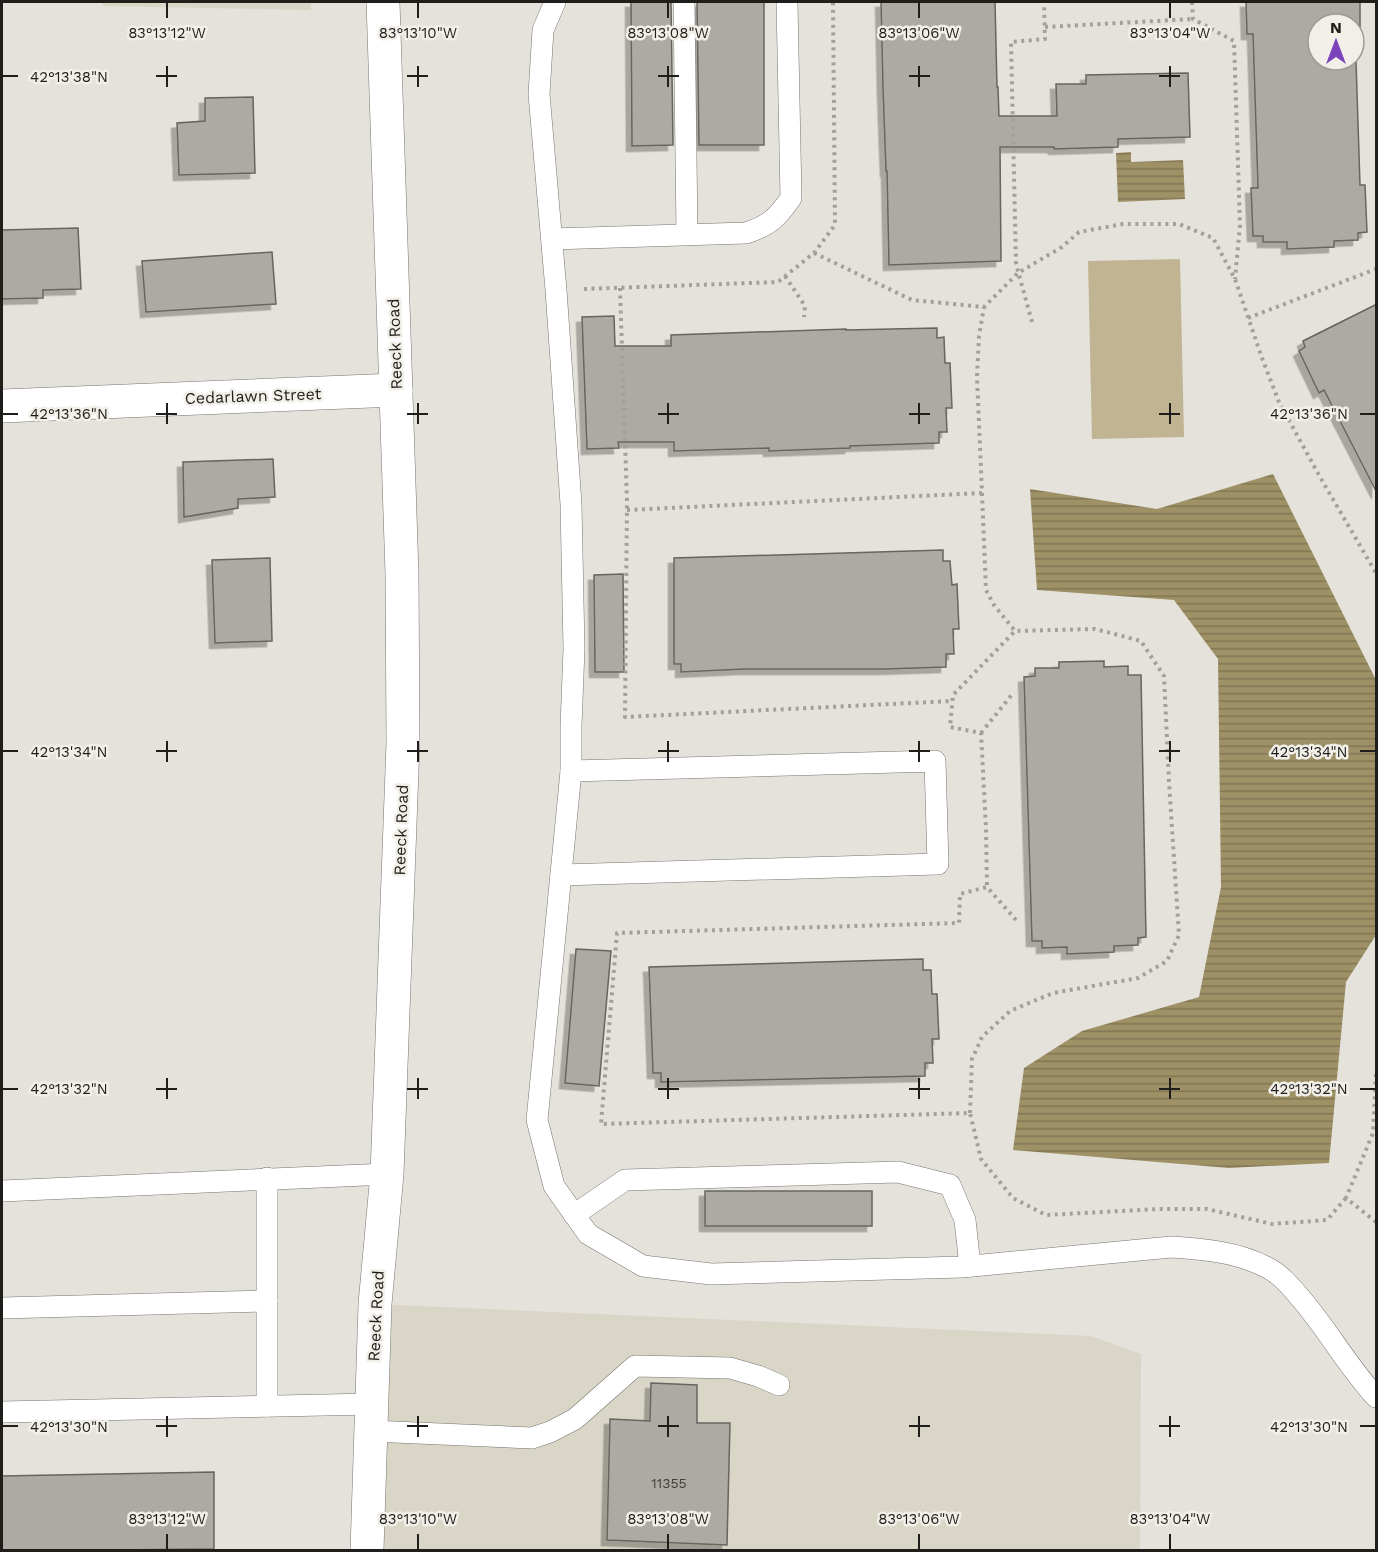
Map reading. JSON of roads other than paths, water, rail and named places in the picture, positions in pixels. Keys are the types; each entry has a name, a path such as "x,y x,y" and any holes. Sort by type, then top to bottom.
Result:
{"street":[{"name":"Reeck Road","path":"367,1551 375,1304 387,1174 403,743 402,574 383,2"},
{"name":"Cedarlawn Street","path":"2,406 396,390"}],"lane":[{"path":"555,2 543,30 539,94 571,504 574,649 571,771 537,1120 554,1186 588,1234 643,1266 711,1274 970,1266 1171,1247 1203,1249 1236,1255 1267,1267 1290,1285 1349,1364 1377,1397"},
{"path":"684,2 687,234"},
{"path":"552,239 746,233 763,227 779,215 791,198 787,2"},
{"path":"561,875 938,864 935,760 571,771"},
{"path":"574,1215 625,1180 898,1172 950,1185 965,1220 970,1266"},
{"path":"2,1191 387,1174"},
{"path":"267,1178 267,1406"},
{"path":"2,1308 267,1300"},
{"path":"2,1412 267,1406 531,1438 550,1432 575,1419 635,1366 730,1368 779,1385"}]}
